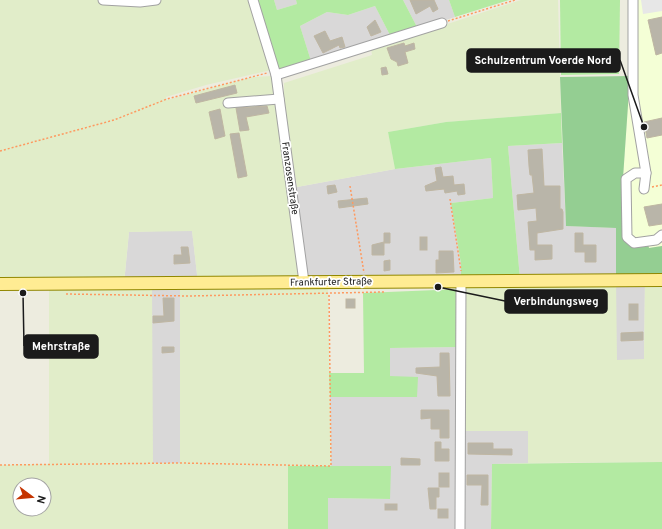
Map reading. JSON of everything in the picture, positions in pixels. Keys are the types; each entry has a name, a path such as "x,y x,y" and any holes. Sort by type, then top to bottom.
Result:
{"main road":[{"name":"Frankfurter Straße","path":"0,284 662,280"}],"street":[{"path":"103,0 140,2 156,0"},
{"name":"Franzosenstraße","path":"253,0 275,73 304,282"},
{"path":"633,0 633,95 646,172 644,189"},
{"path":"275,73 442,23"},
{"path":"228,103 279,99"},
{"path":"646,172 635,173 626,179 627,237 634,243 656,240 662,235"},
{"path":"460,529 461,281"}],"path":[{"path":"442,23 515,0"},
{"path":"0,151 114,120 167,99 275,73"},
{"path":"350,186 365,281"},
{"path":"450,199 461,264 461,281"},
{"path":"63,294 188,296 385,292"},
{"path":"0,464 180,463 331,466 329,293"}],"shaded area":[{"path":"0,0 250,0 271,70 206,85 166,97 167,100 253,77 272,76 304,281 328,281 331,466 288,466 288,529 0,529 0,465 49,464 49,284 112,283 0,277","holes":["192,231 198,283 180,283 180,463 153,463 152,283 124,283 129,232"]},
{"path":"274,0 296,0 297,4 277,10"},
{"path":"403,0 449,0 455,17 418,29"},
{"path":"521,0 558,0 561,113 446,122 388,132 395,169 297,187 284,107 284,83 372,55 371,49"},
{"path":"632,0 662,0 662,246 649,248 633,246 623,178 630,76"},
{"path":"641,0 662,0 662,11 643,14"},
{"path":"375,6 391,37 311,61 300,26 327,12 348,15"},
{"path":"562,143 566,226 616,228 616,280 645,280 644,360 616,360 520,279 508,146"},
{"path":"491,158 493,198 451,203 461,264 461,281 304,282 293,190 297,187 395,169"},
{"path":"192,230 198,283 180,283 180,463 152,463 152,284 124,284 129,232"},
{"path":"616,280 617,360 644,359 645,280 662,280 662,462 528,463 528,431 461,431 461,281"},
{"path":"458,347 528,431 528,463 492,464 491,529 328,529 328,498 390,499 390,466 331,466 330,397 417,397 390,376 390,348"}],"green space":[{"path":"256,0 274,0 277,10 297,4 296,0 403,0 418,29 391,37 375,6 348,15 327,12 300,26 311,61 281,70 279,69"},
{"path":"449,0 509,0 455,17"},
{"path":"560,0 620,0 619,74 561,75"},
{"path":"630,76 623,178 623,237 648,244 649,248 662,246 662,280 616,280 616,228 566,226 560,77"},
{"path":"561,113 562,143 508,146 520,279 461,281 461,264 451,203 493,198 491,158 395,169 388,132 446,122"},
{"path":"461,289 458,347 390,348 390,376 418,377 417,397 330,397 329,373 364,373 363,293"},
{"path":"662,462 662,529 491,529 492,464"},
{"path":"288,466 391,466 390,499 328,498 328,529 288,529"}],"building":[{"path":"410,0 434,0 438,9 433,12 430,6 416,14"},
{"path":"662,17 662,53 656,55 648,20"},
{"path":"375,20 381,32 371,36 367,27"},
{"path":"325,31 330,41 342,37 345,47 340,48 339,45 323,53 314,36"},
{"path":"404,43 405,46 414,43 415,49 405,52 408,63 398,66 397,62 391,59 387,48"},
{"path":"386,67 388,74 382,75 381,68"},
{"path":"235,85 237,93 196,103 194,96"},
{"path":"267,106 269,113 246,117 249,130 240,131 236,108"},
{"path":"220,109 225,136 215,139 209,112"},
{"path":"662,118 662,135 647,138 644,122"},
{"path":"239,133 247,176 238,178 230,134"},
{"path":"542,149 544,186 560,186 560,209 562,209 563,212 563,229 537,233 537,245 552,245 552,259 535,260 535,250 530,250 528,222 537,221 536,208 518,210 517,195 534,193 532,175 530,175 528,150"},
{"path":"441,167 443,177 453,176 454,185 464,184 465,194 458,195 457,191 445,193 444,189 426,191 425,186 437,181 435,168"},
{"path":"335,185 337,192 328,194 327,186"},
{"path":"367,198 368,204 339,208 338,201"},
{"path":"662,204 662,224 649,226 644,207"},
{"path":"384,233 390,233 390,243 384,243 384,255 372,255 372,245 384,242"},
{"path":"575,233 583,233 583,245 596,245 596,262 585,262 585,252 575,252"},
{"path":"420,237 427,237 427,250 420,250"},
{"path":"181,247 188,247 190,263 174,264 174,255 182,255"},
{"path":"439,251 453,251 454,272 436,273 436,260 439,260"},
{"path":"390,260 390,270 384,271 384,261"},
{"path":"163,298 174,298 174,321 153,323 153,316 164,316"},
{"path":"346,299 355,299 355,308 346,308"},
{"path":"629,304 638,304 638,320 629,320"},
{"path":"643,332 643,340 621,341 621,333"},
{"path":"162,347 174,347 174,352 162,353"},
{"path":"440,353 449,353 450,396 438,396 437,376 416,373 416,368 440,367"},
{"path":"421,410 449,410 449,438 440,438 440,429 431,429 431,418 421,419"},
{"path":"435,442 441,442 441,449 449,449 449,461 435,461"},
{"path":"468,443 493,443 493,449 512,449 512,455 468,454"},
{"path":"401,458 420,459 420,465 401,465"},
{"path":"439,473 449,473 449,487 439,487"},
{"path":"467,475 488,475 488,505 481,505 482,485 467,485"},
{"path":"428,488 439,488 439,497 436,497 436,509 430,509"},
{"path":"385,504 397,504 397,510 385,510"},
{"path":"438,509 448,509 448,518 438,518"}],"place":[{"name":"Schulzentrum Voerde Nord","path":"644,127"},
{"name":"Verbindungsweg","path":"438,287"},
{"name":"Mehrstraße","path":"23,293"}]}
